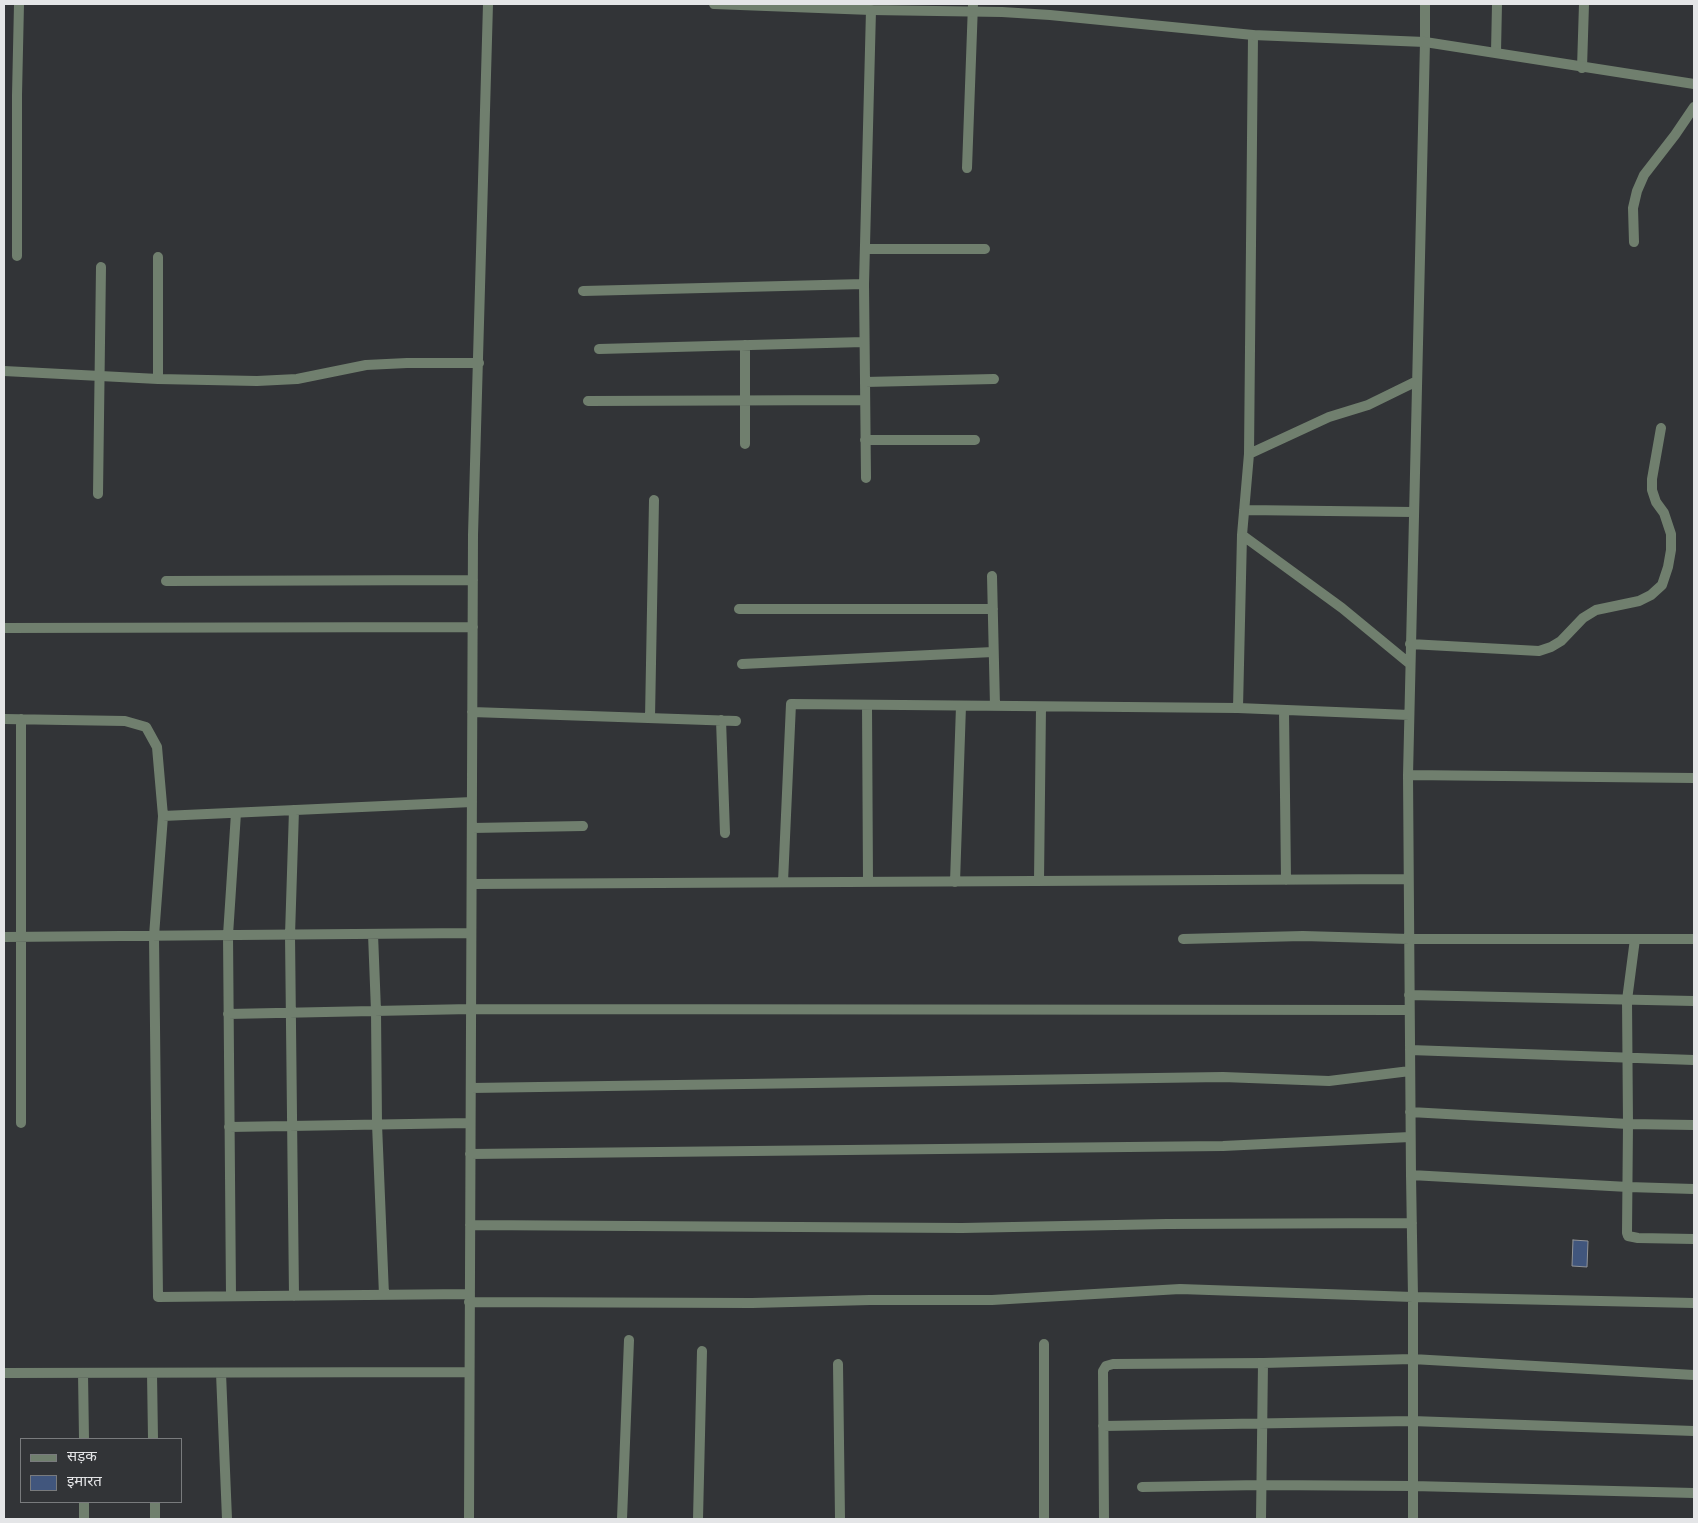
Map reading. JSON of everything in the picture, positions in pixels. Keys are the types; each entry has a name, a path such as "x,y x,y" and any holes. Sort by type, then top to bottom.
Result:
{"street":[{"path":"17,256 16,104 20,4"},
{"path":"469,1519 473,580 488,4"},
{"path":"714,4 870,10 972,8 1253,35 1425,42 1694,84"},
{"path":"1413,1519 1408,775 1425,42 1424,4"},
{"path":"1496,52 1497,4"},
{"path":"1582,68 1584,4"},
{"path":"967,168 972,8"},
{"path":"866,478 864,284 870,10"},
{"path":"1238,708 1242,535 1250,454 1253,35"},
{"path":"1634,242 1633,208 1637,191 1644,175 1676,135 1694,107"},
{"path":"865,249 985,249"},
{"path":"158,257 158,378"},
{"path":"98,494 101,267"},
{"path":"583,291 864,284"},
{"path":"598,349 864,342"},
{"path":"745,345 745,444"},
{"path":"4,371 257,381 297,379 366,365 407,362 479,362"},
{"path":"865,382 994,378"},
{"path":"1250,454 1329,417 1368,405 1417,381"},
{"path":"588,401 865,400"},
{"path":"1410,644 1539,651 1551,647 1561,640 1583,618 1596,610 1639,601 1662,585 1668,567 1671,534 1664,513 1656,502 1652,490 1652,479 1661,428"},
{"path":"865,440 975,440"},
{"path":"650,718 654,500"},
{"path":"1244,510 1414,512"},
{"path":"1242,535 1342,608 1410,664"},
{"path":"992,576 995,706"},
{"path":"166,581 473,580"},
{"path":"738,609 993,609"},
{"path":"4,628 473,627"},
{"path":"742,664 993,652"},
{"path":"783,882 791,704 1238,708 1409,715"},
{"path":"867,705 868,882"},
{"path":"955,882 960,706"},
{"path":"1039,881 1041,707"},
{"path":"1284,710 1286,880"},
{"path":"472,712 736,721"},
{"path":"4,719 126,721 146,727 156,747 163,816 154,936 158,1297 384,1295 752,1303 870,1300 992,1300 1180,1289 1694,1304"},
{"path":"21,719 21,1123"},
{"path":"721,720 725,832"},
{"path":"1408,775 1694,778"},
{"path":"163,816 472,802"},
{"path":"294,810 290,934 294,1296"},
{"path":"230,1296 228,935 236,813"},
{"path":"472,828 583,826"},
{"path":"472,884 1408,879"},
{"path":"4,937 471,933"},
{"path":"373,934 377,1124 384,1295"},
{"path":"1183,939 1303,936 1409,939 1694,939"},
{"path":"1635,939 1627,1000 1627,1233 1628,1236 1638,1238 1694,1239"},
{"path":"1409,995 1694,1001"},
{"path":"228,1014 471,1009 1409,1010"},
{"path":"1410,1050 1694,1060"},
{"path":"471,1088 1223,1076 1329,1081 1410,1071"},
{"path":"1410,1112 1628,1124 1694,1125"},
{"path":"229,1127 470,1123"},
{"path":"470,1154 1223,1146 1410,1137"},
{"path":"1410,1175 1694,1189"},
{"path":"470,1225 962,1228 1167,1224 1412,1223"},
{"path":"622,1519 629,1340"},
{"path":"1044,1344 1044,1519"},
{"path":"698,1519 702,1351"},
{"path":"1104,1519 1103,1371 1106,1366 1113,1364 1263,1363 1412,1359 1694,1375"},
{"path":"1261,1519 1263,1363"},
{"path":"838,1364 840,1519"},
{"path":"4,1373 469,1372"},
{"path":"83,1373 84,1438"},
{"path":"152,1373 154,1438"},
{"path":"221,1373 227,1519"},
{"path":"1103,1426 1412,1421 1694,1431"},
{"path":"1142,1487 1261,1484 1694,1493"},
{"path":"84,1503 84,1519"},
{"path":"155,1503 155,1519"}],"building":[{"path":"1573,1240 1588,1241 1587,1267 1572,1266"}]}
